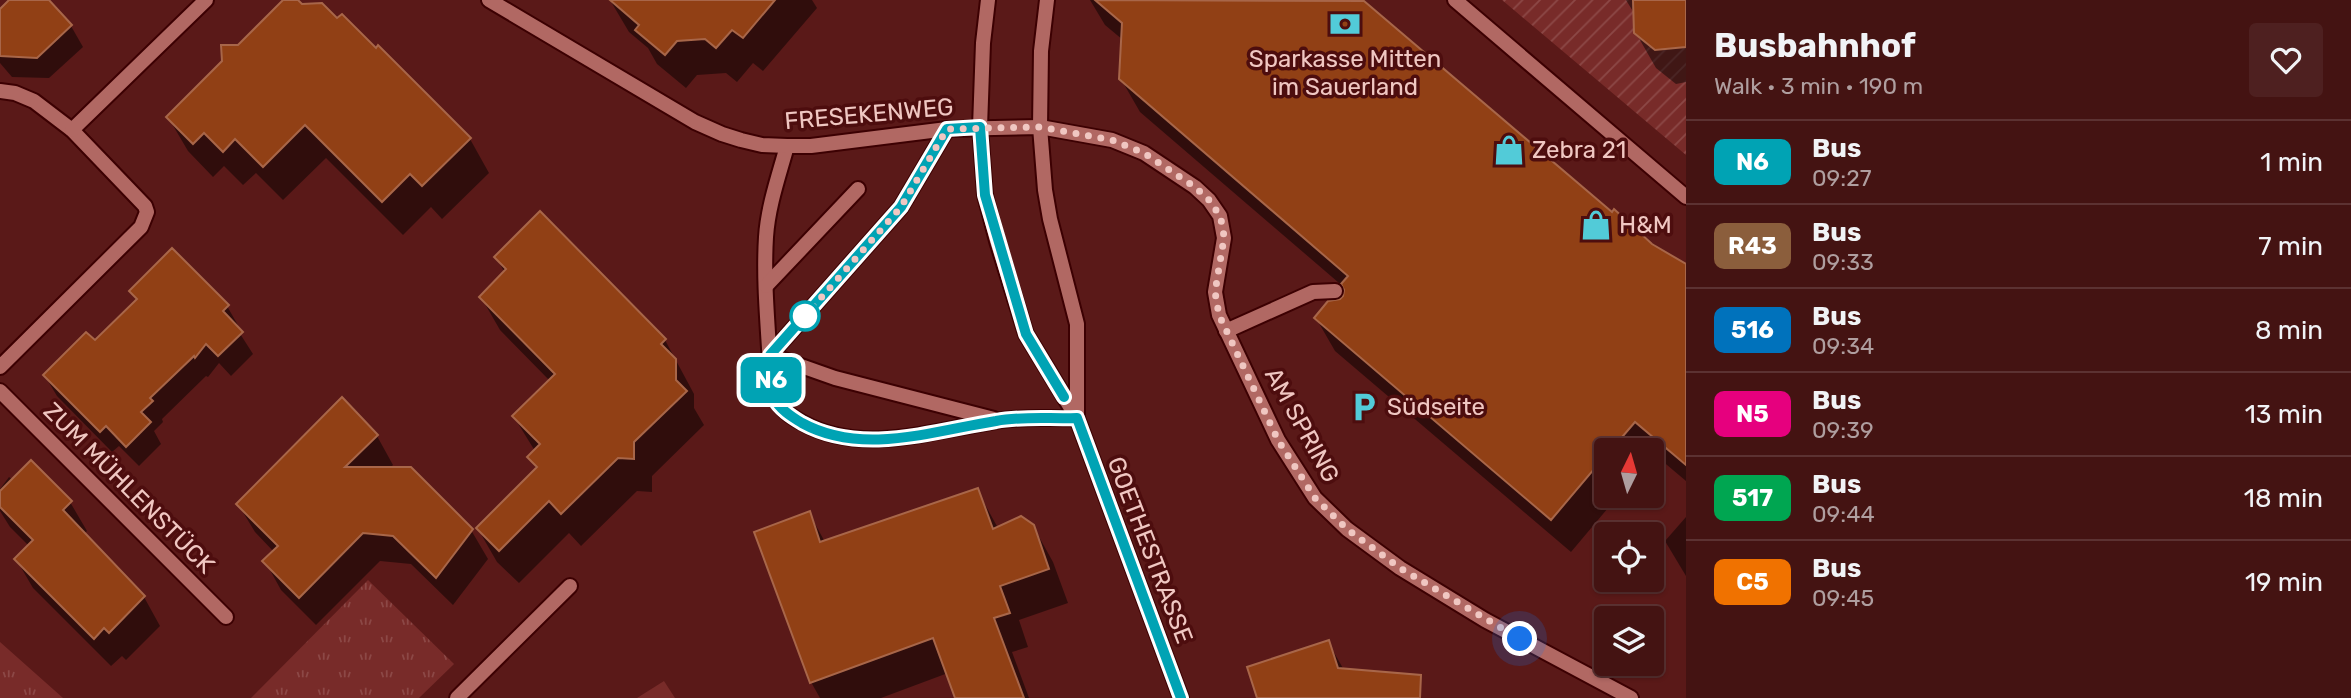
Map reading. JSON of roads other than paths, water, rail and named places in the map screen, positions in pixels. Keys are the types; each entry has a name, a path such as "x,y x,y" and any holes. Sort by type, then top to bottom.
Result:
{"street":[{"path":"72,130 206,0"},
{"name":"FRESEKENWEG","path":"489,0 695,122 722,134 762,145 811,146 947,129 1040,127"},
{"name":"GOETHESTRASSE","path":"988,0 983,43 980,127 985,195 1026,334 1077,418 1181,698"},
{"name":"GOETHESTRASSE","path":"1047,0 1041,51 1040,127 1050,219 1077,324 1077,418"},
{"path":"1455,0 1686,197"},
{"path":"0,92 27,97 72,130 145,206 147,212 141,227 0,368"},
{"name":"AM SPRING","path":"1040,127 1086,134 1125,145 1167,167 1209,200 1220,216 1224,238 1215,292 1219,315 1278,440 1304,484 1330,514 1369,547 1485,620 1631,698"},
{"path":"770,355 901,207 947,129"},
{"path":"787,146 766,235 771,384 774,399 784,411 813,429 854,439 871,440 933,433 999,420 1077,418"},
{"path":"766,286 858,189"},
{"path":"1226,331 1312,292 1335,291"},
{"path":"770,355 835,378 999,420"},
{"name":"ZUM MÜHLENSTÜCK","path":"0,391 226,617"},
{"path":"457,698 570,586"}],"place":[{"name":"Sparkasse Mitten im Sauerland","path":"1345,24"},
{"name":"Zebra 21","path":"1509,150"},
{"name":"H&M","path":"1596,225"},
{"name":"Südseite","path":"1364,407"}]}
